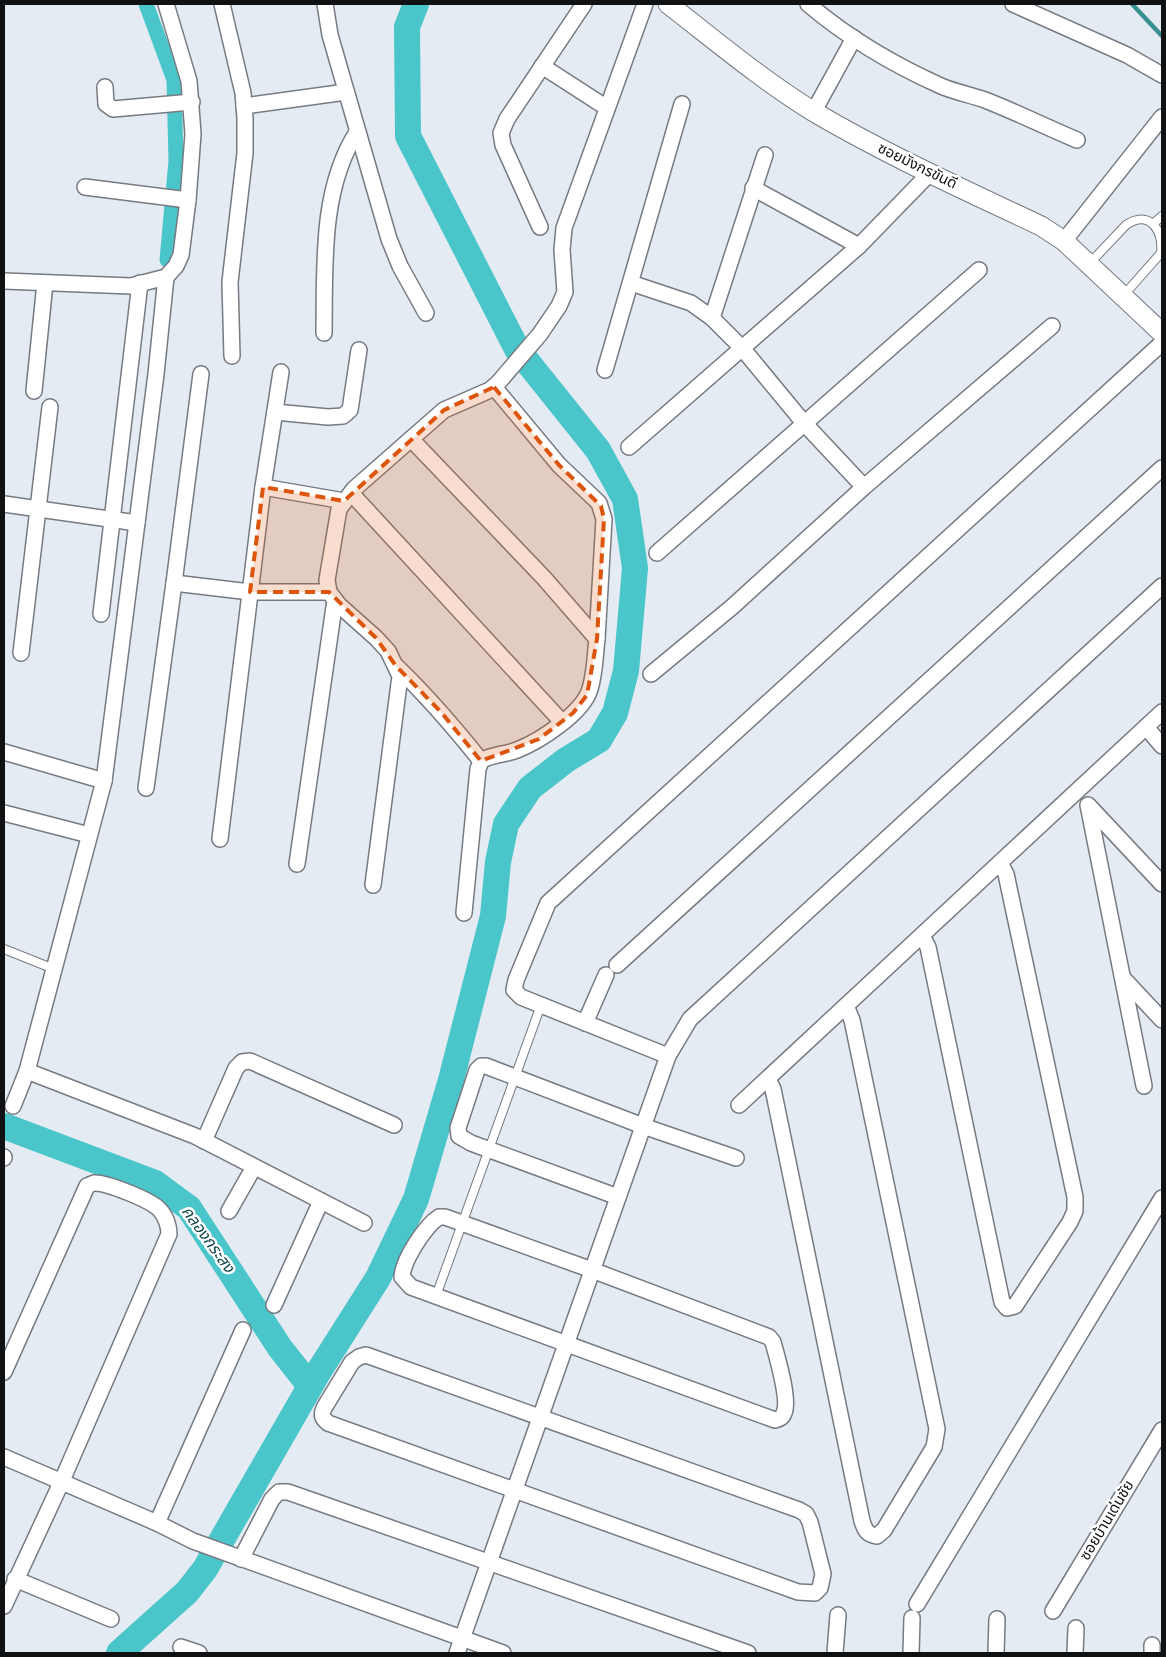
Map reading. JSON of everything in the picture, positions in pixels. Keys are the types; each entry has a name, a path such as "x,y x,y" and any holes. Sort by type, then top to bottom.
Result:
{"street":[{"path":"4,281 131,286 166,276 176,266 181,255 188,200 193,134 192,102 183,59 166,4"},
{"path":"222,4 243,93 244,106 245,153 230,282 232,356"},
{"path":"325,4 330,36 389,239 400,266 426,313"},
{"path":"540,227 503,145 501,133 506,119 584,4"},
{"path":"297,864 332,596 327,580 339,509 348,497 444,410 494,387 540,334 559,306 565,292 562,250 564,228 645,4"},
{"name":"ซอยมังกรขันดี","path":"668,4 759,75 814,111 872,145 1041,226 1064,242 1089,264 1162,333"},
{"path":"808,4 854,38 923,78 1000,106 1077,140"},
{"path":"1012,4 1127,55 1162,75"},
{"path":"814,111 854,38"},
{"path":"542,66 607,108"},
{"path":"105,87 106,104 113,108 192,102"},
{"path":"244,106 346,92"},
{"path":"605,370 682,104"},
{"path":"1064,242 1162,117"},
{"path":"324,333 328,230 332,194 348,146 357,132"},
{"path":"712,318 764,155"},
{"path":"629,447 858,246 930,173"},
{"path":"85,187 188,200"},
{"path":"753,188 858,246"},
{"path":"657,553 979,270"},
{"path":"13,1106 27,1071 104,780 156,374 166,276"},
{"path":"34,391 45,283"},
{"path":"101,614 140,283"},
{"path":"631,283 691,303 712,318 742,348 804,423 864,487"},
{"path":"651,674 732,608 864,487 1052,326"},
{"path":"668,1056 521,997 514,990 516,980 548,903 1162,343"},
{"path":"275,412 328,417 343,416 350,410 359,350"},
{"path":"220,839 263,487 281,372"},
{"path":"146,788 200,374"},
{"path":"481,761 488,756 515,751 528,745 562,722 582,704 590,689 597,639 604,519 601,506 559,465 494,387"},
{"path":"21,653 50,408"},
{"path":"411,439 544,578 597,639"},
{"path":"586,1023 612,970 1162,468"},
{"path":"263,487 348,497 562,722"},
{"path":"4,504 137,523"},
{"path":"174,583 250,592 332,596 388,651 400,676 374,885"},
{"path":"460,1646 668,1056 690,1019 1162,586"},
{"path":"396,666 441,712 481,761 464,914"},
{"path":"739,1105 1162,712"},
{"path":"1146,727 1162,746"},
{"path":"4,752 104,780"},
{"path":"1076,792 1162,884"},
{"path":"1088,805 1144,1086"},
{"path":"4,813 89,834"},
{"path":"922,936 928,947 1002,1302 1007,1308 1011,1308 1015,1306 1070,1222 1074,1211 1075,1197 1006,874 1000,863"},
{"path":"1123,978 1162,1020"},
{"path":"768,1079 774,1089 862,1521 865,1531 871,1536 877,1536 884,1530 934,1448 936,1429 852,1020 846,1006"},
{"path":"204,1141 236,1068 242,1062 250,1061 394,1124"},
{"path":"618,1197 463,1140 459,1136 458,1128 475,1074 481,1066 486,1066 643,1126 736,1158"},
{"path":"27,1071 204,1141 364,1223"},
{"path":"229,1211 254,1167"},
{"path":"4,1372 87,1186 95,1183 112,1187 143,1198 159,1209 169,1228 169,1234 4,1606"},
{"path":"911,1653 915,1611 1162,1198"},
{"path":"274,1305 321,1201"},
{"path":"439,1217 445,1217 592,1270 769,1337 773,1342 783,1384 786,1406 784,1414 780,1419 775,1420 410,1287 402,1277 402,1268 416,1244 433,1221 439,1217"},
{"path":"157,1524 243,1330"},
{"path":"366,1355 540,1417 806,1514 810,1522 823,1574 820,1588 815,1593 798,1592 328,1424 321,1414 352,1362 359,1356 366,1355"},
{"name":"ซอยบ้านเด่นชัย","path":"1053,1611 1162,1430"},
{"path":"4,1457 193,1541 460,1646 503,1653"},
{"path":"240,1559 272,1499 279,1492 288,1492 748,1653"},
{"path":"15,1579 111,1619"},
{"path":"835,1653 838,1615"},
{"path":"996,1653 997,1619"},
{"path":"1075,1653 1076,1628"},
{"path":"181,1647 197,1653"}],"lane":[{"path":"1153,224 1162,216"},
{"path":"1089,264 1133,220 1143,219 1153,224 1159,230 1162,244 1161,253 1123,296"},
{"path":"4,949 54,969"},
{"path":"436,1296 541,1005"}],"highlighted area":[{"path":"494,387 559,465 601,506 604,519 597,639 587,695 573,713 539,739 481,761 441,712 396,666 376,638 329,592 250,592 263,487 344,501 444,410"}],"waterway":[{"path":"146,4 174,80 176,161 167,260"},
{"path":"119,1653 187,1592 205,1569 319,1371 378,1278 416,1199 451,1080 493,916 498,862 506,824 530,788 566,760 599,740 615,713 626,671 635,568 625,499 598,450 517,349 408,136 407,27 416,4"},
{"path":"1132,4 1162,36"},
{"name":"คลองกระสง","path":"4,1126 155,1183 189,1208 280,1348 310,1386"}]}
